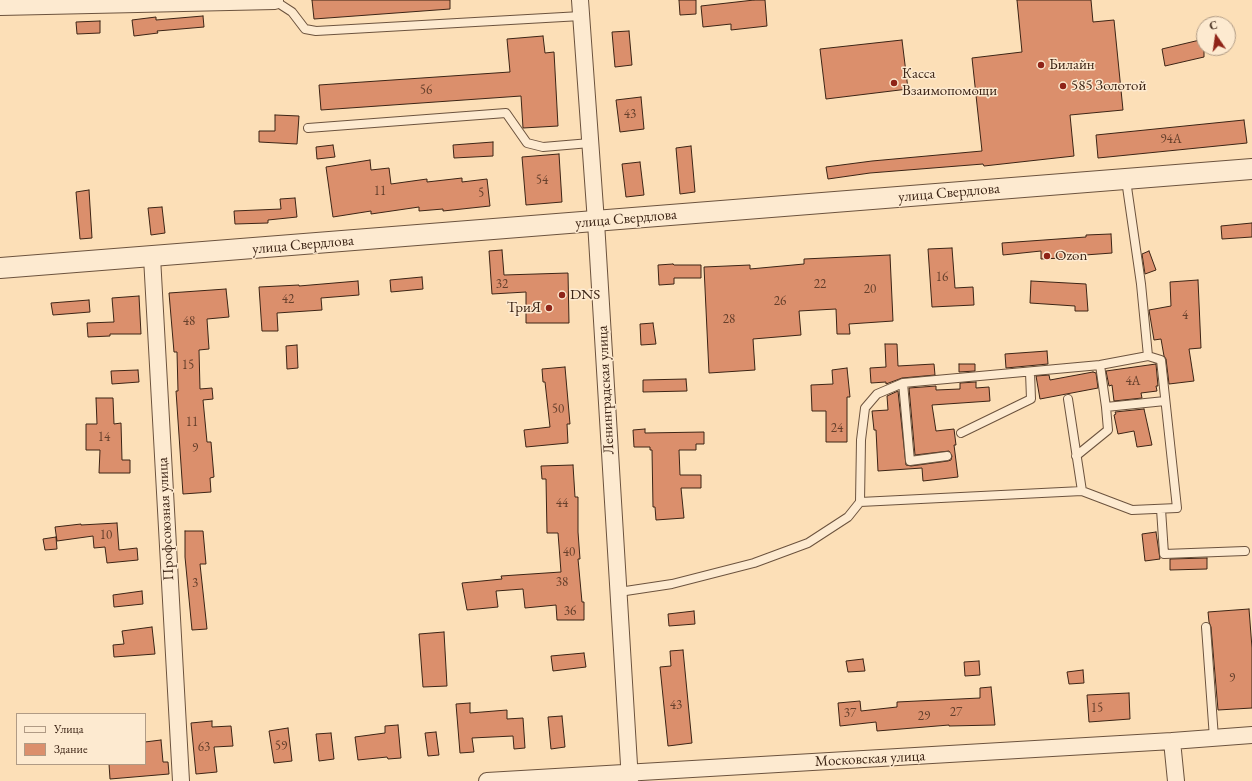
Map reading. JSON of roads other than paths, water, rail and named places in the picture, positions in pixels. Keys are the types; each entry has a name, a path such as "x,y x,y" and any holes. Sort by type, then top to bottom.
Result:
{"street":[{"path":"0,7 275,1"},
{"name":"Ленинградская улица","path":"580,8 596,222 630,777"},
{"name":"улица Свердлова","path":"0,268 1252,169"},
{"name":"Профсоюзная улица","path":"152,257 182,781"},
{"name":"Московская улица","path":"487,781 630,777 1252,735"},
{"path":"1172,741 1176,781"}],"lane":[{"path":"275,1 292,12 305,29 316,31 580,8"},
{"path":"308,128 506,113 527,144 543,147 590,143"},
{"path":"1126,179 1141,284 1148,356"},
{"path":"619,592 672,584 754,564 808,543 848,517 860,502 861,440 865,408 877,394 903,383 1100,365 1148,356 1161,360 1177,508 1132,510 1082,491 860,502"},
{"path":"1076,456 1108,430 1100,365"},
{"path":"961,433 1031,399 1030,372"},
{"path":"903,383 910,461 947,456"},
{"path":"1068,399 1082,491"},
{"path":"1106,407 1165,401"},
{"path":"1161,508 1164,554 1246,551"},
{"path":"1206,627 1214,738"}],"place":[{"name":"Билайн","path":"1041,65"},
{"name":"Касса Взаимопомощи","path":"894,83"},
{"name":"585 Золотой","path":"1063,86"},
{"name":"Ozon","path":"1047,256"},
{"name":"DNS","path":"562,295"},
{"name":"ТриЯ","path":"549,308"}]}
